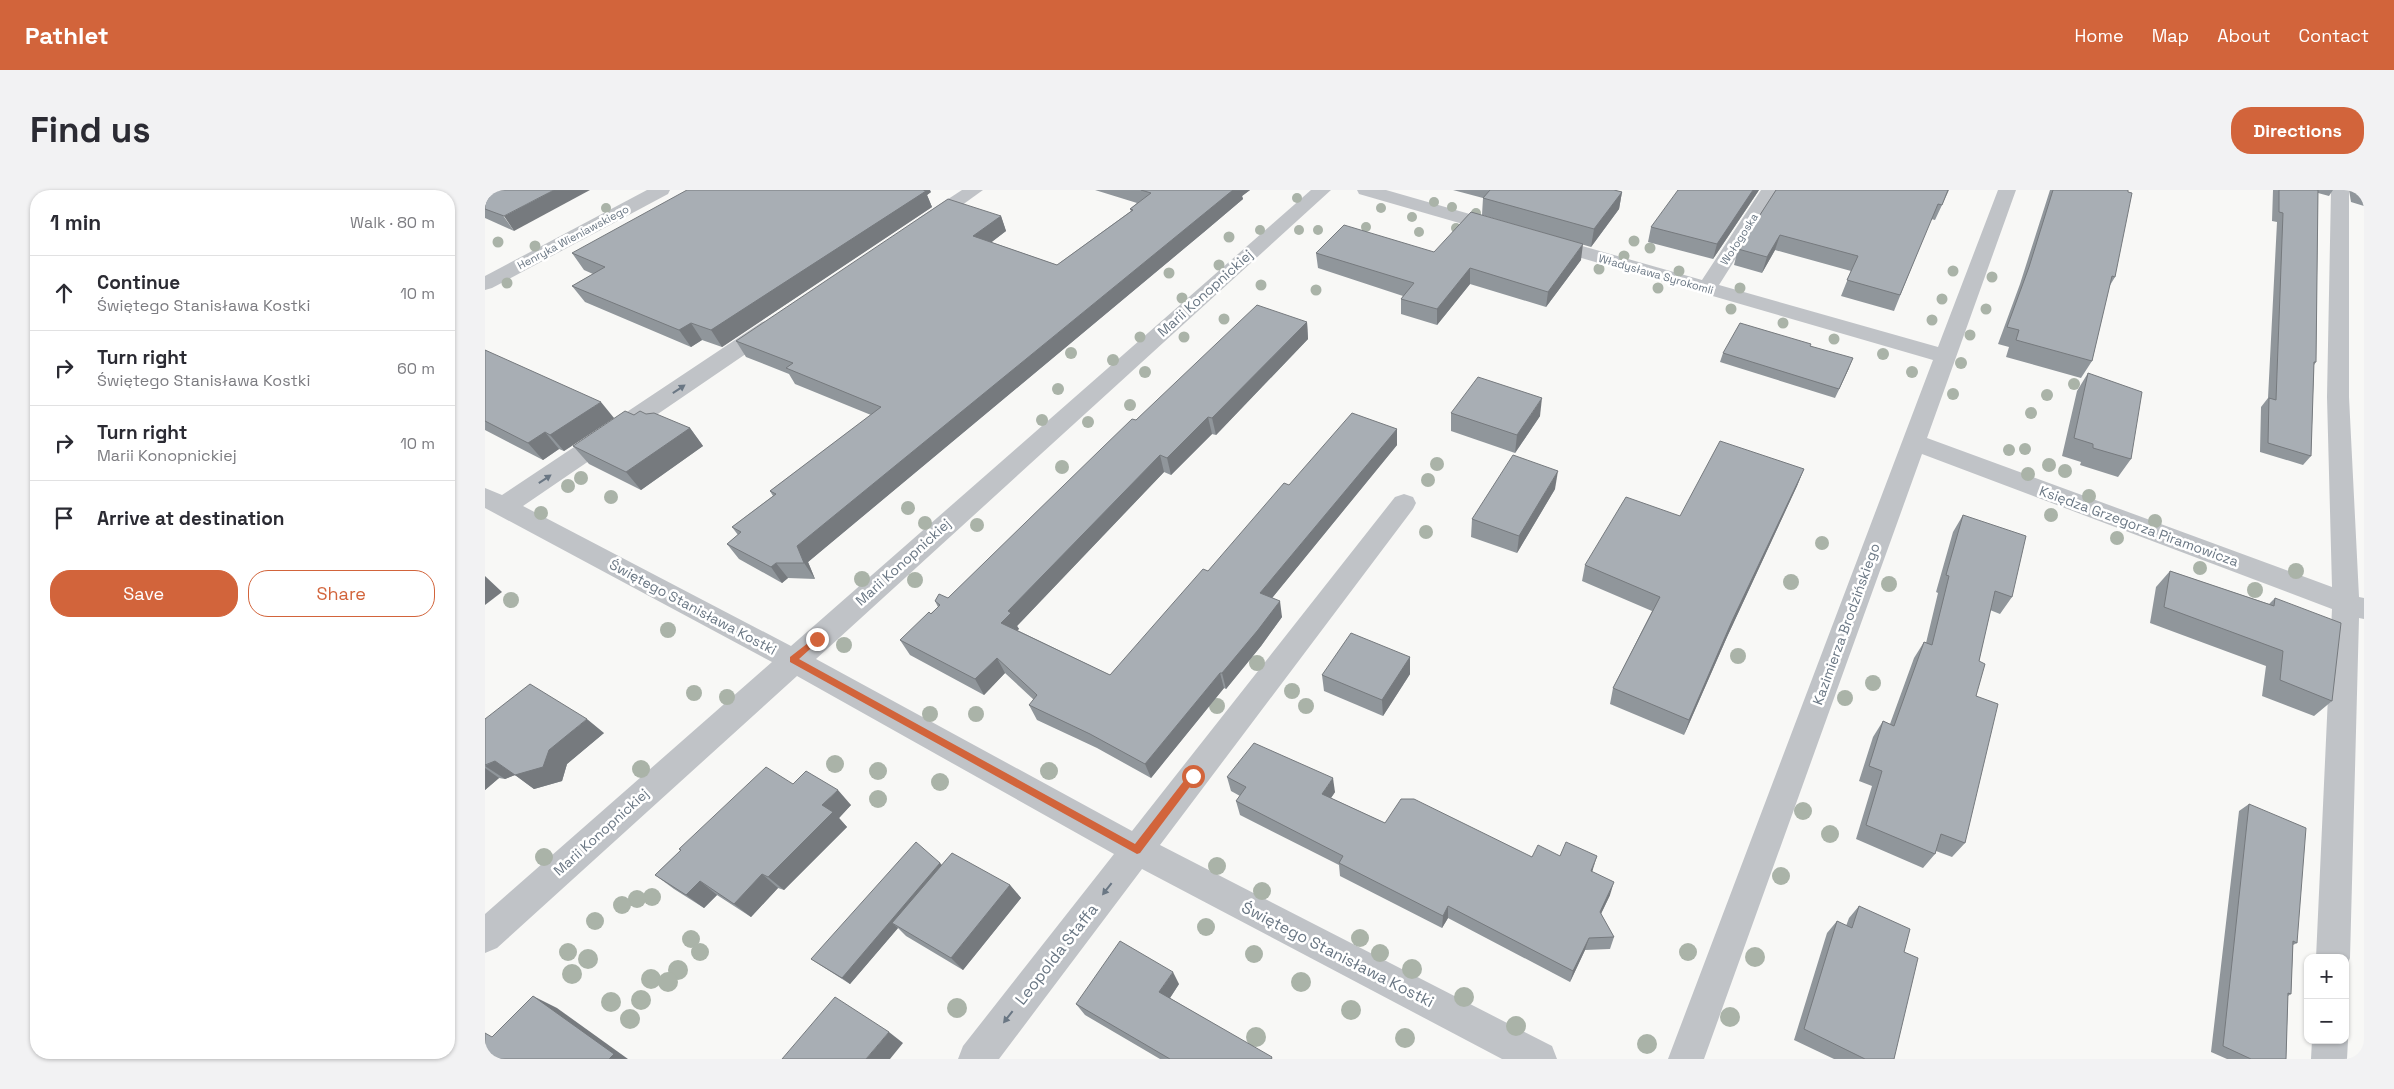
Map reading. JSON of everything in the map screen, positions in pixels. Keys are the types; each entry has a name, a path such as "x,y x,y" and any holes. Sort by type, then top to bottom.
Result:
{"street":[{"name":"Henryka Wieniawskiego","path":"485,284 661,190"},
{"path":"908,234 974,190"},
{"name":"Marii Konopnickiej","path":"485,936 1322,190"},
{"name":"Władysława Syrokomli","path":"1366,190 1947,357"},
{"name":"Wołogoska","path":"1707,288 1770,190"},
{"name":"Kazimierza Brodzińskiego","path":"1686,1059 1913,442 1947,357 2007,190"},
{"path":"2333,954 2355,606 2338,397 2340,190"},
{"path":"494,501 786,317"},
{"name":"Księdza Grzegorza Piramowicza","path":"1913,442 2355,606"},
{"name":"Świętego Stanisława Kostki","path":"494,501 793,660 1137,850 1539,1059"},
{"path":"1137,850 1404,503"},
{"name":"Leopolda Staffa","path":"975,1059 1137,850"},
{"path":"2329,1059 2330,1044"}],"building":[{"path":"485,190 554,190 504,216 485,209"},
{"path":"687,190 926,191 711,330 691,323 679,330 572,286 605,267 572,253"},
{"path":"1141,190 1233,190 797,546 804,563 776,563 771,567 727,544 741,532 732,527 776,494 770,491 881,407 786,368 793,363 736,341 948,199 1001,216 973,236 1057,265 1133,210 1130,209 1151,193"},
{"path":"1490,190 1614,190 1622,192 1594,229 1483,198"},
{"path":"1678,190 1753,190 1717,244 1651,227"},
{"path":"1776,190 1948,190 1942,205 1938,204 1900,295 1847,280 1858,256 1780,235 1767,257 1738,249"},
{"path":"2053,190 2128,190 2128,192 2132,193 2115,277 2112,276 2092,361 2016,340 2019,330 2007,327 2029,267"},
{"path":"2279,190 2318,190 2316,362 2314,362 2311,456 2268,443 2269,398 2276,400 2283,213 2279,212"},
{"path":"2357,190 2364,190 2364,194 2358,193"},
{"path":"1471,212 1583,244 1548,292 1470,268 1437,309 1401,299 1414,283 1316,253 1344,225 1434,252"},
{"path":"1257,305 1307,322 1212,418 1208,417 1167,458 1160,455 1008,611 1011,613 1001,623 1110,675 1203,569 1208,571 1284,483 1289,485 1352,413 1397,429 1260,593 1280,601 1258,630 1145,764 1090,734 1029,705 1037,695 997,658 975,679 900,640 929,612 931,614 940,605 935,601 939,594 948,598 1132,419 1136,420"},
{"path":"1740,323 1853,358 1839,389 1723,353"},
{"path":"485,350 601,402 550,435 545,432 528,443 485,421"},
{"path":"2088,373 2142,392 2131,459 2093,448 2093,444 2074,438"},
{"path":"1478,377 1542,398 1517,435 1451,413"},
{"path":"625,411 634,415 640,411 646,414 654,413 690,428 626,472 573,446"},
{"path":"1720,441 1804,469 1732,621 1689,720 1613,688 1660,597 1585,565 1626,497 1680,516"},
{"path":"1513,455 1558,471 1519,536 1472,519"},
{"path":"1963,515 2026,536 2012,597 1995,591 1979,661 1985,664 1976,696 1998,704 1965,843 1941,834 1935,854 1866,825 1882,771 1869,766 1883,721 1894,726 1924,642 1932,645 1949,576 1946,575"},
{"path":"2170,571 2274,606 2275,598 2341,623 2332,701 2280,680 2283,651 2164,607"},
{"path":"1351,633 1410,657 1382,700 1322,675"},
{"path":"530,684 587,719 549,750 543,767 515,775 495,761 485,765 485,719"},
{"path":"1254,743 1333,778 1322,794 1385,823 1401,799 1414,799 1532,857 1538,845 1560,856 1566,842 1597,856 1591,871 1614,882 1600,912 1614,937 1589,938 1573,971 1448,906 1443,916 1339,863 1343,856 1236,801 1246,787 1227,777"},
{"path":"766,767 793,784 806,771 838,790 822,805 833,812 768,877 762,874 734,904 700,881 686,895 655,875 681,850 679,849"},
{"path":"2249,804 2306,828 2297,943 2293,941 2291,994 2288,993 2286,1059 2251,1059 2223,1046"},
{"path":"916,842 940,863 842,978 811,959"},
{"path":"952,853 1010,885 951,958 892,923"},
{"path":"1859,906 1910,929 1904,952 1918,958 1894,1059 1865,1059 1804,1029 1837,921 1852,928"},
{"path":"1120,941 1173,972 1159,992 1272,1057 1271,1059 1170,1059 1076,1004"},
{"path":"533,996 614,1054 609,1059 485,1059 485,1033 492,1037"},
{"path":"835,997 889,1032 866,1059 782,1059"}],"route":[{"path":"817,639 793,660 1137,850 1193,776"}]}
